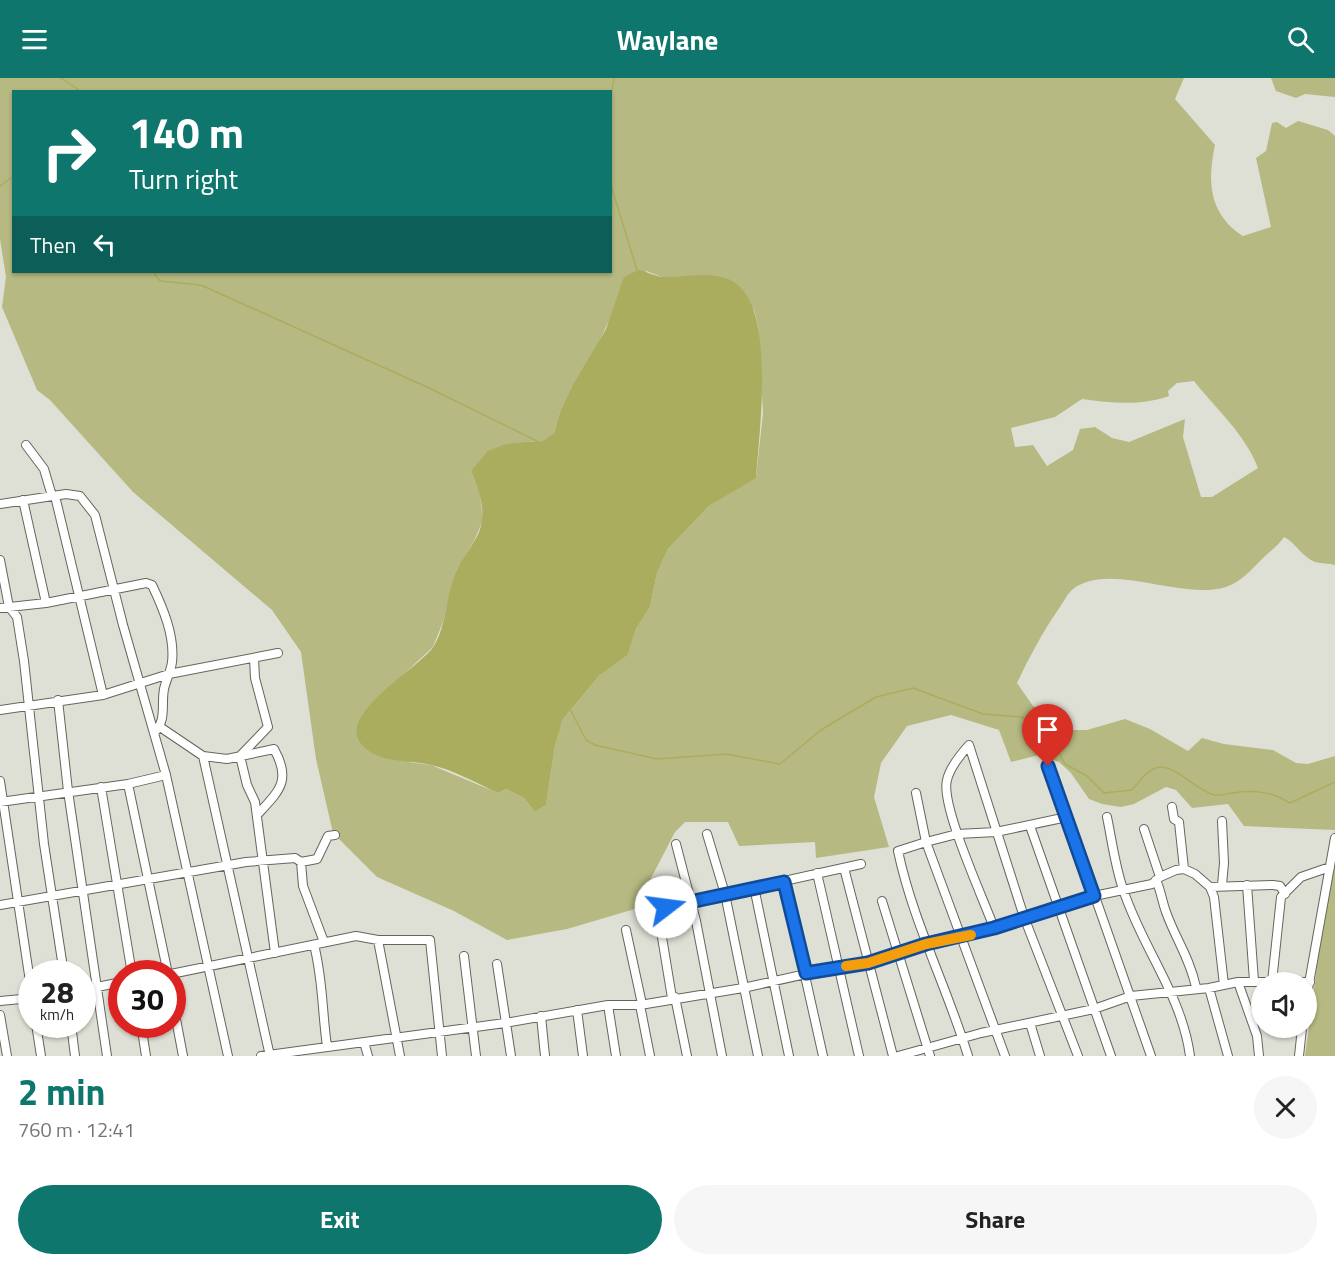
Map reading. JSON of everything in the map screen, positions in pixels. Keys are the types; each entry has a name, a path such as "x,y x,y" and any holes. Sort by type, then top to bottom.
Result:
{"street":[{"path":"26,445 44,469 54,496 103,694"},
{"path":"0,504 54,496 80,496 95,514 114,590 157,730 228,1056"},
{"path":"23,500 46,603"},
{"path":"0,560 9,607 17,617 62,960"},
{"path":"0,608 46,603 147,583 152,585 171,637 172,663 164,690 164,714 157,730"},
{"path":"0,710 103,694 169,674 278,653"},
{"path":"240,756 268,728 255,678 254,658"},
{"path":"58,700 68,791 107,1056"},
{"path":"157,730 203,756 227,759 274,749 281,761 284,773 279,789 257,815"},
{"path":"994,928 957,834 946,782 952,767 969,745 1024,917 1078,1056"},
{"path":"203,756 270,1055"},
{"path":"240,756 257,815 275,953"},
{"path":"1048,766 1106,935 1131,996 1151,1056"},
{"path":"2,802 128,784 166,775"},
{"path":"0,781 26,960"},
{"path":"128,784 167,960"},
{"path":"101,787 130,960"},
{"path":"916,793 926,842 1005,1056"},
{"path":"1172,807 1174,819 1179,822 1184,868 1210,887 1214,897 1224,985"},
{"path":"968,1056 926,944 898,851 957,834 996,832 1067,817"},
{"path":"1107,817 1123,890 1171,992 1190,1056"},
{"path":"1222,821 1224,863 1222,885"},
{"path":"1030,826 1111,1056"},
{"path":"1144,829 1164,900 1164,909 1191,963 1196,987"},
{"path":"301,862 317,859 328,836 335,834"},
{"path":"707,834 725,894 758,1056"},
{"path":"1312,972 1335,838"},
{"path":"676,844 690,900 722,1056"},
{"path":"0,905 84,889 262,861 296,858 301,862 303,886 324,942"},
{"path":"640,907 666,907 861,864"},
{"path":"844,867 893,1056"},
{"path":"1274,972 1281,897 1301,877 1330,867"},
{"path":"261,1056 300,1053 328,1046 505,1023 608,1005 641,1004 709,994 806,973 868,963 926,944 960,938 1024,917 1059,909 1094,896 1140,888 1184,868"},
{"path":"817,873 859,1056"},
{"path":"784,882 823,1056"},
{"path":"1210,887 1222,885 1280,886 1285,894"},
{"path":"1247,885 1253,972"},
{"path":"754,887 789,1056"},
{"path":"882,901 929,1052"},
{"path":"666,907 660,925 687,1056"},
{"path":"626,930 650,1056"},
{"path":"186,971 356,936 378,940 430,940 442,1056"},
{"path":"378,940 400,1056"},
{"path":"314,945 321,970 323,989 321,1003 328,1046 332,1056"},
{"path":"464,956 476,1056"},
{"path":"497,964 511,1056"},
{"path":"898,1056 929,1052 995,1030 1094,1009 1131,996 1251,981"},
{"path":"1238,982 1251,1019"},
{"path":"98,987 108,985"},
{"path":"1209,988 1228,1056"},
{"path":"0,1001 18,998"},
{"path":"608,1005 616,1056"},
{"path":"577,1010 583,1056"},
{"path":"0,1015 7,1056"},
{"path":"541,1016 545,1056"},
{"path":"1030,1023 1040,1056"},
{"path":"38,1038 41,1056"},
{"path":"73,1038 75,1056"},
{"path":"143,1038 146,1056"},
{"path":"180,1038 183,1056"},
{"path":"1257,1038 1259,1056"},
{"path":"1299,1056 1301,1038"},
{"path":"364,1042 368,1056"}],"shaded area":[{"path":"0,78 1184,78 1175,99 1215,145 1211,172 1213,196 1223,218 1243,236 1271,227 1256,158 1266,151 1272,123 1277,122 1286,128 1298,121 1328,130 1335,136 1335,565 1310,560 1284,537 1246,575 1226,587 1208,590 1126,580 1088,581 1073,589 1068,595 1042,634 1017,683 1033,706 1072,730 1087,730 1125,719 1150,729 1188,751 1202,738 1224,744 1273,750 1296,763 1308,764 1335,756 1335,830 1244,826 1228,804 1192,808 1176,790 1166,787 1134,804 1121,807 1102,804 1089,799 1071,773 1059,762 1039,755 1011,762 999,730 951,715 907,726 881,763 874,797 889,847 816,858 815,842 739,846 728,822 685,822 675,832 635,909 567,929 507,940 454,911 377,877 333,833 316,759 301,652 272,610 133,492 50,400 37,390 2,307 6,277 0,239","holes":["646,271 662,277 723,277 754,310 758,326 763,413 756,477 709,506 668,549 657,573 650,607 636,629 628,655 599,676 563,719 555,746 546,805 535,812 524,798 506,789 498,793 431,765 409,762 380,696 433,647 443,622 457,569 474,541 483,520 480,494 471,471 530,442 542,441 554,433 560,412 594,352 615,308","1194,381 1238,433 1258,468 1212,497 1201,497 1183,437 1185,419 1129,442 1112,438 1095,427 1080,429 1073,450 1047,466 1033,445 1015,447 1011,428 1055,417 1082,399 1115,402 1148,401 1169,396 1168,391 1177,383"]},
{"path":"1271,78 1335,78 1335,97 1305,94 1296,98 1276,91"},
{"path":"638,270 661,277 716,276 732,281 746,294 755,315 762,372 756,478 709,506 668,549 657,573 650,607 636,629 628,655 599,676 563,719 555,746 546,805 535,812 524,798 506,789 498,793 440,767 377,755 362,745 357,733 360,720 369,706 426,655 438,637 456,572 481,526 481,500 471,471 488,451 506,444 542,441 554,433 560,412 574,383 606,329 624,277"},
{"path":"1335,830 1335,1056 1305,1056 1307,1038 1317,1038 1316,972"}],"waterway":[{"path":"61,78 79,90"},
{"path":"612,90 614,78"},
{"path":"0,186 12,177"},
{"path":"612,189 637,270"},
{"path":"154,273 160,281 201,285 429,388 539,442"},
{"path":"570,709 586,740 595,745 657,759 726,754 780,764 821,730 876,697 913,688 983,714 1022,717 1055,746 1065,764 1087,776 1104,793 1132,790 1148,772 1161,767 1173,771 1214,795 1262,792 1290,803 1335,782"}],"slow traffic":[{"path":"846,966 868,963 926,944 971,935"}],"route":[{"path":"666,907 690,900 784,882 806,973 868,963 926,944 960,938 1024,917 1059,909 1094,896 1048,766"}]}
